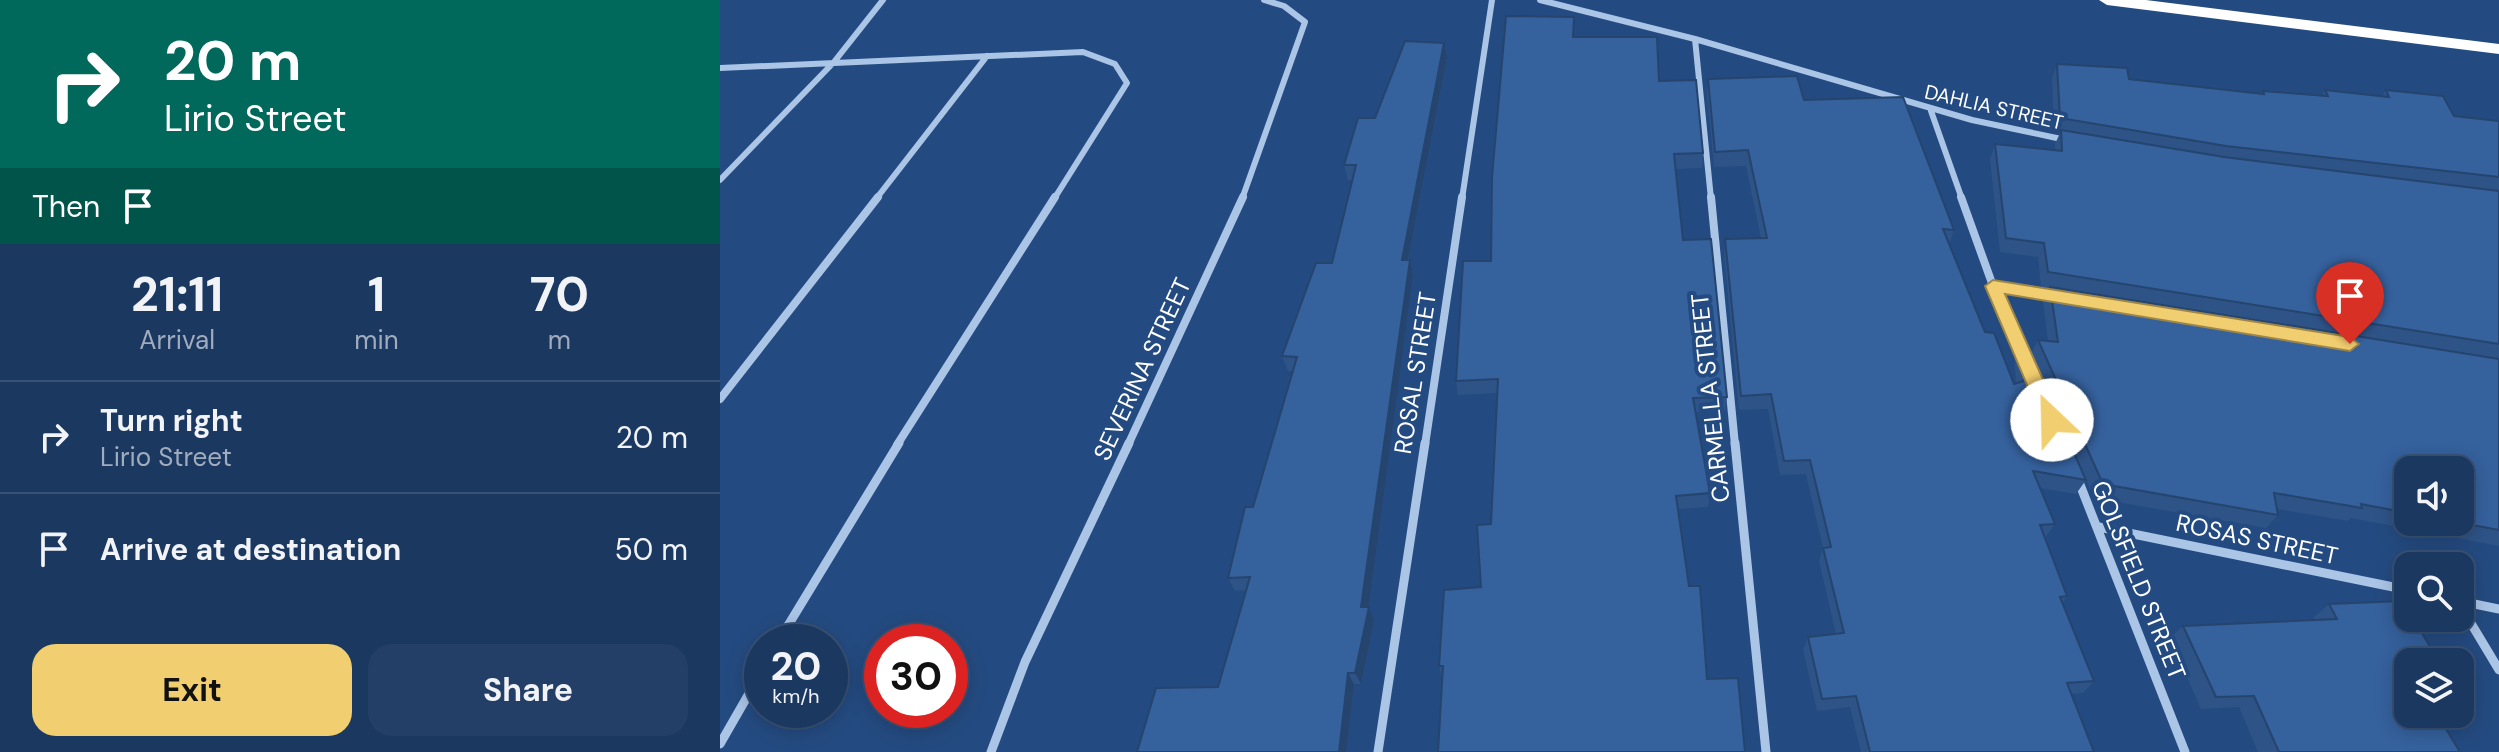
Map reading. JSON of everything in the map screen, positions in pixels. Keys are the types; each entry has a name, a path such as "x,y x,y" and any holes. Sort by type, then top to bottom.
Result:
{"highway":[{"path":"2107,0 2499,49"}],"street":[{"path":"720,180 834,62 883,0"},
{"name":"SEVERINA STREET","path":"991,752 1025,662 1237,214 1305,22 1284,6 1264,0"},
{"name":"ROSAL STREET","path":"1378,752 1492,0"},
{"name":"DAHLIA STREET","path":"1540,0 1695,39 1990,127 2081,142"},
{"name":"CARMELLA STREET","path":"1695,39 1766,752"},
{"path":"720,68 1083,52 1115,64 1127,83 833,547 788,624"},
{"path":"720,399 987,56"},
{"path":"1931,111 1993,286 2024,357"},
{"path":"1993,286 2070,299"},
{"name":"GOLSFIELD STREET","path":"2074,471 2099,527 2185,752"},
{"name":"ROSAS STREET","path":"2099,527 2394,587"},
{"path":"2474,605 2499,609"},
{"path":"2474,627 2499,670"},
{"path":"720,744 744,702"}],"building":[{"path":"1506,16 1574,17 1573,37 1657,37 1659,81 1696,80 1703,153 1674,154 1683,240 1711,239 1727,397 1693,398 1710,493 1676,496 1689,586 1700,586 1707,679 1738,678 1745,752 1438,752 1444,590 1481,587 1477,525 1491,524 1498,379 1456,381 1463,261 1491,261 1492,177"},
{"path":"1405,41 1444,43 1402,260 1410,260 1361,607 1369,607 1355,673 1348,673 1339,752 1137,752 1156,688 1218,687 1250,577 1228,578 1245,507 1253,507 1297,357 1282,356 1316,263 1332,263 1356,165 1344,165 1358,118 1375,118"},
{"path":"2057,64 2127,68 2129,79 2264,94 2263,91 2328,96 2325,90 2389,97 2386,90 2443,96 2454,116 2499,121 2499,177 2226,146 2060,118"},
{"path":"1797,76 1804,100 1903,97 1954,230 1943,229 1985,332 1994,333 2014,384 2024,381 2022,337 2086,480 2033,471 2055,524 2040,525 2067,596 2060,597 2094,681 2067,683 2094,752 1870,752 1856,696 1822,699 1808,637 1844,633 1823,548 1831,547 1810,460 1784,461 1771,394 1741,396 1725,239 1767,238 1748,150 1715,152 1708,79"},
{"path":"2061,130 2224,157 2499,191 2499,344 2048,272 2044,243 2006,238 1995,144 2062,151"},
{"path":"2050,287 2499,359 2499,530 2474,525 2474,456 2394,456 2394,510 2274,493 2278,515 2103,484 2038,340 2058,342"},
{"path":"2394,601 2394,632 2421,632 2431,648 2394,648 2394,728 2445,728 2460,752 2279,752 2254,696 2216,697 2183,626 2337,619 2329,604"}],"route":[{"path":"2052,420 1993,286 2350,344"}]}
